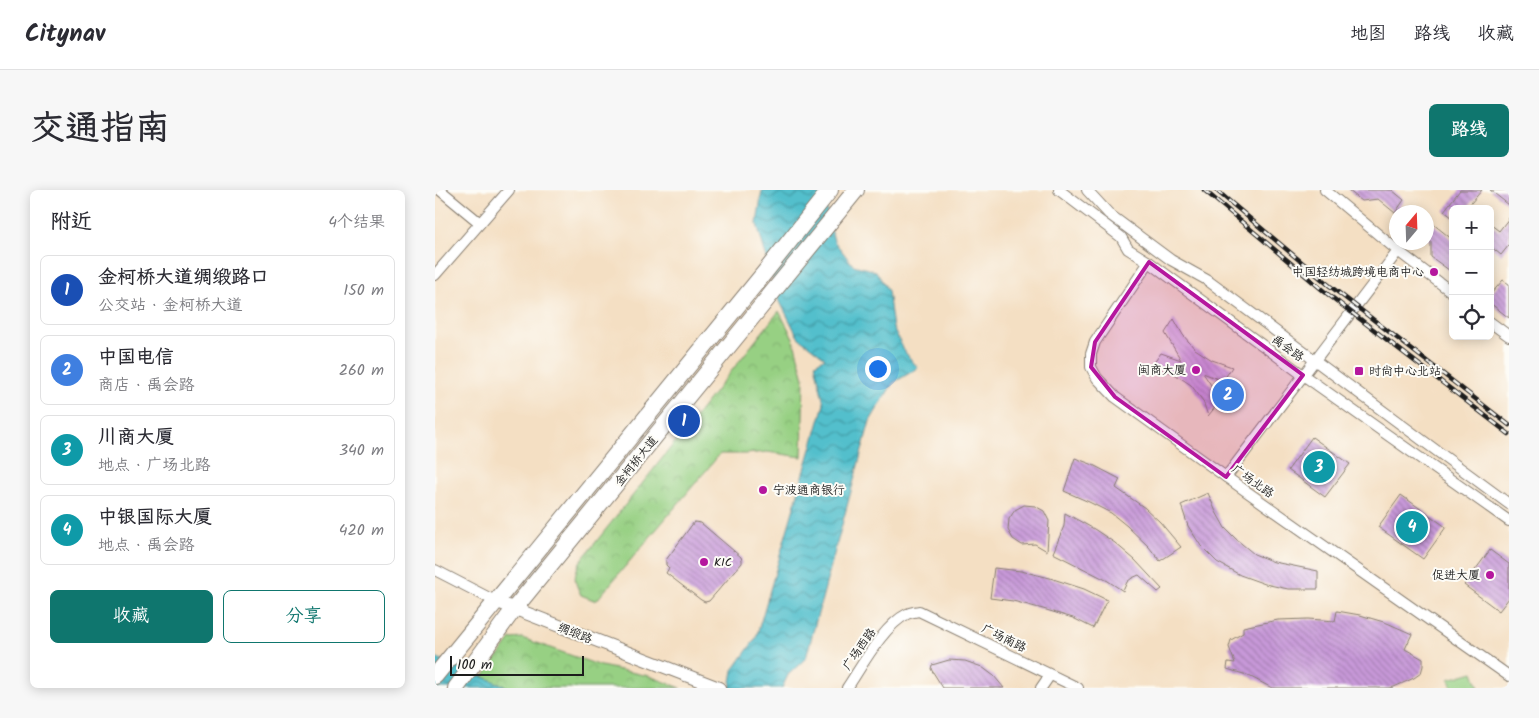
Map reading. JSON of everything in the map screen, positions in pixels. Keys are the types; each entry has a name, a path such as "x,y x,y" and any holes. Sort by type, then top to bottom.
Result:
{"main road":[{"name":"金柯桥大道","path":"435,676 830,190"},
{"name":"金柯桥大道","path":"456,688 514,610 854,193"}],"street":[{"path":"440,190 480,223"},
{"path":"435,275 509,190"},
{"name":"禹会路","path":"1059,190 1121,236 1128,249 1149,262 1509,521"},
{"name":"禹会路","path":"1087,190 1109,214 1171,260 1207,280 1509,504"},
{"path":"1325,190 1398,251 1449,290"},
{"path":"1226,477 1398,251"},
{"name":"广场北路","path":"1149,262 1095,342 1091,354 1091,367 1097,378 1115,397 1509,676"},
{"path":"1494,325 1509,336"},
{"name":"绸缎路","path":"435,570 514,610 719,688"},
{"name":"广场南路","path":"919,611 1078,688"},
{"name":"广场西路","path":"847,688 877,642 908,613 919,611"},
{"path":"1041,688 1050,675"}],"highlighted area":[{"path":"1149,262 1303,375 1226,477 1115,397 1091,367 1095,342"}],"green space":[{"path":"779,311 793,338 804,378 802,457 767,452 720,454 596,601 581,595 575,579 580,562"},
{"path":"522,638 601,666 649,676 681,688 510,688 483,677 511,639"},
{"path":"1473,672 1479,688 1452,688 1449,679"}],"water":[{"path":"762,190 822,190 834,241 853,265 876,271 888,291 893,328 905,352 918,368 893,383 870,421 806,658 788,675 782,688 730,688 733,670 756,638 824,404 815,364 825,358 798,337 778,298 757,224"},
{"path":"435,657 510,688 435,688"}],"building":[{"path":"1348,190 1392,190 1404,200 1401,205 1389,205 1389,208 1378,199 1362,201"},
{"path":"1460,190 1482,190 1469,205 1449,205 1449,215 1444,211"},
{"path":"1490,190 1509,190 1509,205"},
{"path":"1509,218 1509,245 1501,255 1494,249 1494,227 1499,231"},
{"path":"1434,225 1449,237 1449,270 1431,257 1431,250 1434,250"},
{"path":"1503,280 1509,284 1509,318 1494,306 1494,290"},
{"name":"闽商大厦","path":"1174,319 1183,335 1195,349 1212,360 1232,367 1223,381 1203,373 1221,400 1208,416 1203,401 1191,385 1173,373 1151,367 1161,353 1181,360 1165,333"},
{"path":"1312,437 1350,464 1325,497 1288,470"},
{"path":"1075,458 1120,479 1116,488 1145,508 1160,522 1181,547 1160,561 1149,547 1111,513 1064,491"},
{"path":"1208,493 1225,528 1236,539 1254,554 1274,562 1318,571 1318,589 1288,589 1265,584 1240,575 1217,562 1201,546 1188,526 1181,505"},
{"path":"1401,495 1446,527 1423,559 1378,527"},
{"path":"1024,505 1035,506 1044,511 1049,521 1047,551 1035,544 1022,545 1013,539 1008,530 1009,519 1015,510"},
{"path":"1065,513 1115,543 1135,560 1162,589 1158,592 1139,575 1127,582 1123,591 1108,581 1053,553 1064,526"},
{"name":"KIC","path":"694,522 701,523 741,557 742,560 742,563 709,601 705,602 666,573 669,568 666,565 666,560"},
{"name":"促进大厦","path":"1490,550 1509,564 1509,598 1499,611 1464,585"},
{"path":"994,568 1021,571 1050,578 1084,589 1107,600 1093,628 1073,618 1043,609 1013,601 990,598"},
{"path":"1337,611 1387,623 1412,634 1405,649 1423,659 1421,673 1414,678 1388,688 1272,688 1247,675 1227,669 1228,662 1235,663 1229,647 1231,640 1243,633 1243,627 1278,620 1308,619 1335,621"},
{"path":"949,660 965,661 982,667 994,676 1004,688 943,688 931,669 932,665"}],"railway":[{"path":"1204,190 1325,292 1509,434"},
{"path":"1216,190 1330,286 1509,425"}],"place":[{"name":"中国轻纺城跨境电商中心","path":"1434,272"},
{"name":"闽商大厦","path":"1196,370"},
{"name":"时尚中心北站","path":"1359,371"},
{"name":"中国电信","path":"1228,395"},
{"name":"金柯桥大道绸缎路口","path":"684,421"},
{"name":"川商大厦","path":"1319,467"},
{"name":"宁波通商银行","path":"763,490"},
{"name":"中银国际大厦","path":"1412,527"},
{"name":"KIC","path":"704,562"},
{"name":"促进大厦","path":"1490,575"}]}
